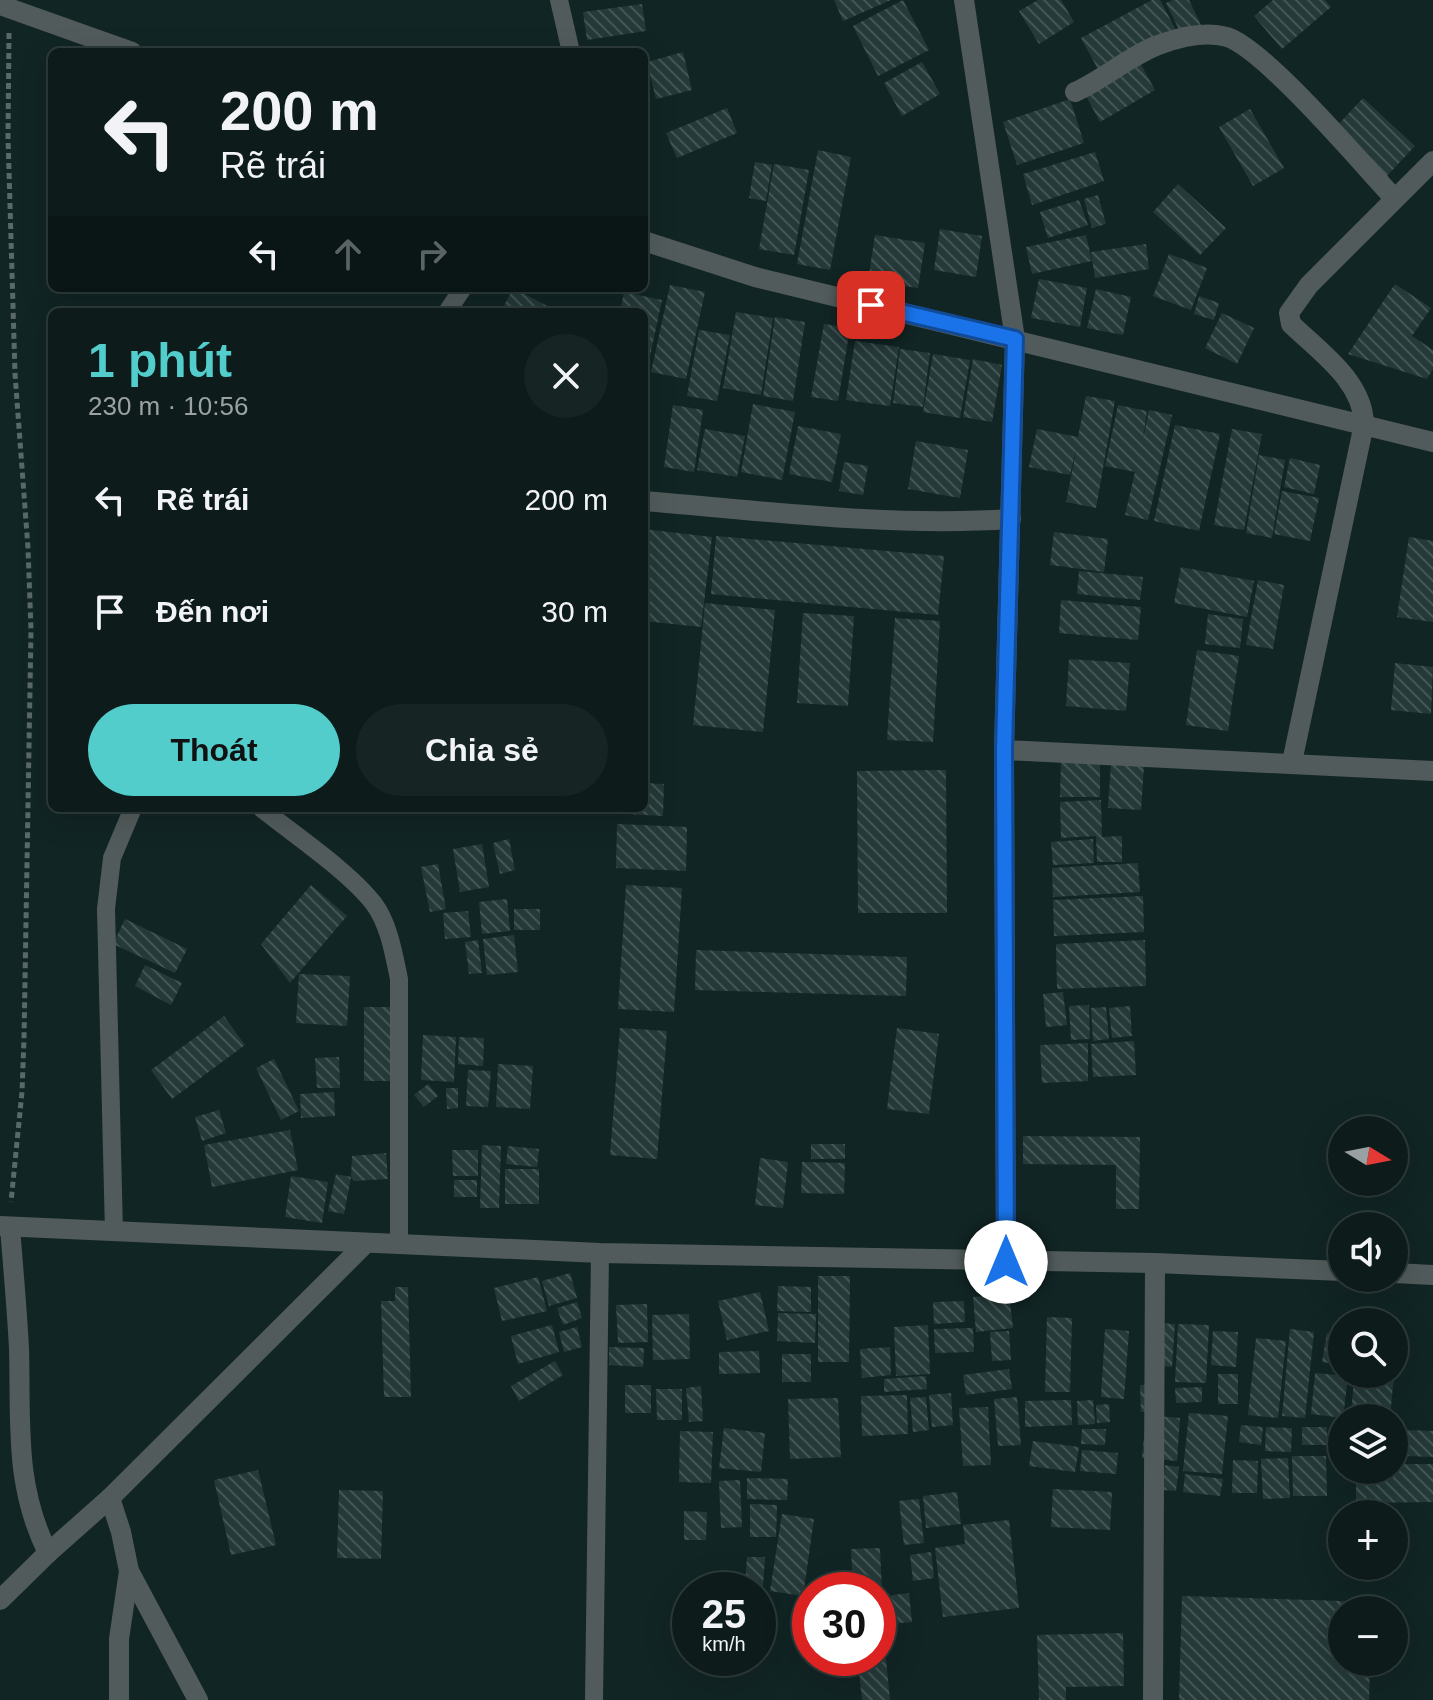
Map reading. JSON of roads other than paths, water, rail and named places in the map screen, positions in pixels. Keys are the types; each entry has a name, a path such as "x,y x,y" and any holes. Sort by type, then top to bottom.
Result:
{"street":[{"path":"964,0 1015,339 1004,750 1006,1262"},
{"path":"5,6 121,48"},
{"path":"1075,92 1157,45 1181,37 1209,34 1227,37 1246,47 1284,82 1394,198"},
{"path":"1292,762 1364,424 1361,400 1352,386 1291,324 1289,313 1317,276 1433,161"},
{"path":"648,242 755,277 1433,442"},
{"path":"648,501 901,520 963,522 1011,519"},
{"path":"1004,750 1433,771"},
{"path":"48,1553 33,1524 21,1463 19,1346 5,1226 600,1253 1155,1263 1328,1270"},
{"path":"0,1600 110,1498 366,1243"},
{"path":"1153,1700 1155,1263"},
{"path":"1408,1274 1433,1275"},
{"path":"0,1457 21,1463"},
{"path":"110,1498 129,1571 198,1700"},
{"path":"119,1700 119,1639 129,1571"}],"lane":[{"path":"559,0 570,48"},
{"path":"114,1232 106,909 112,858 131,812"},
{"path":"266,812 365,894 375,905 394,952 399,979 399,1244"},
{"path":"594,1700 600,1253"}]}
